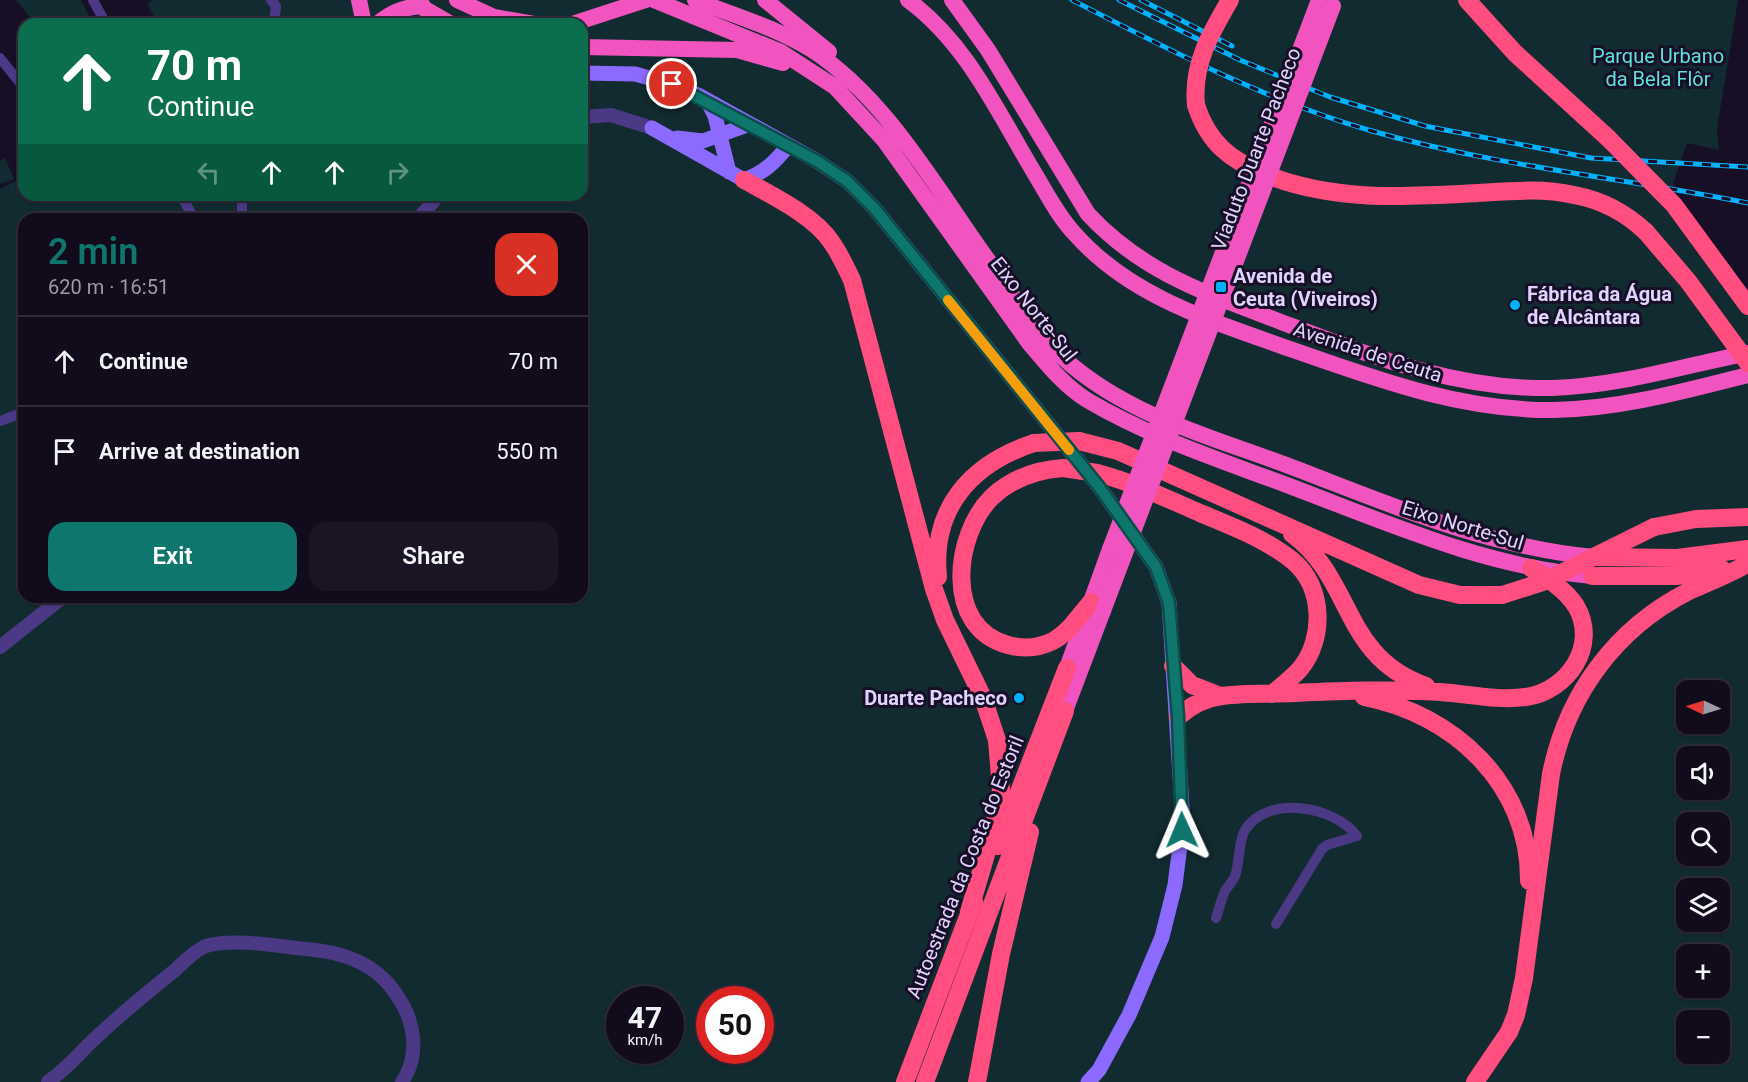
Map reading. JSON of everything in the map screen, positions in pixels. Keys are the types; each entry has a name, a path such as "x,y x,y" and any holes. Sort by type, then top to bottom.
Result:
{"highway":[{"path":"358,0 362,18"},
{"path":"457,0 500,18"},
{"path":"588,19 646,0"},
{"name":"Eixo Norte-Sul","path":"654,0 789,56 852,93 1029,343 1052,371 1085,399 1136,426 1448,546 1531,568 1592,576"},
{"name":"Eixo Norte-Sul","path":"695,0 774,29 812,51 852,93 894,129 1052,347 1090,382 1145,412 1474,534 1544,552 1594,557"},
{"path":"765,0 821,45 852,93"},
{"name":"Avenida de Ceuta","path":"908,0 933,19 969,63 1054,207 1090,250 1129,282 1182,309 1383,382 1441,398 1509,408 1552,410 1615,405 1748,375"},
{"name":"Avenida de Ceuta","path":"952,0 988,50 1074,193 1108,235 1150,267 1185,285 1390,363 1465,381 1550,388 1609,384 1748,352"},
{"path":"1230,0 1200,57 1196,80 1196,105 1201,120 1213,141 1232,159 1282,181 1305,188 1386,197 1553,192 1588,198 1606,205 1646,232 1688,281 1748,363"},
{"path":"1467,0 1515,53 1608,138 1674,205 1748,306"},
{"name":"Viaduto Duarte Pacheco","path":"1067,668 1096,600 1329,2"},
{"name":"Viaduto Duarte Pacheco","path":"1065,711 1096,600 1329,2"},
{"path":"384,18 416,3 441,18"},
{"path":"588,47 737,50 782,63 852,93"},
{"path":"969,63 988,50"},
{"path":"736,176 786,204 822,230 832,242 852,280 934,589 954,639 988,711 1001,768 1001,790 993,831 969,912"},
{"path":"1054,207 1074,193"},
{"path":"1550,388 1552,410"},
{"path":"954,639 942,598 938,568 941,539 949,510 972,477 996,459 1034,443 1079,441 1118,452 1373,566 1440,592 1474,596 1502,595 1543,582 1654,527 1696,519 1748,517"},
{"path":"1096,600 1062,635 1052,641 1027,648 1002,643 989,637 971,616 965,601 962,555 966,538 981,510 991,498 1012,481 1038,471 1063,468 1097,473 1147,490 1248,535 1285,555 1305,575 1316,603 1315,639 1300,669 1272,694"},
{"path":"1270,518 1301,541 1318,559 1358,633 1378,659 1404,677 1445,693"},
{"path":"1594,557 1748,559"},
{"path":"1592,576 1676,576 1748,559"},
{"path":"1475,1082 1509,1032 1520,999 1551,774 1559,742 1573,705 1597,667 1631,630 1673,600 1748,559"},
{"path":"1178,717 1191,705 1220,696 1390,689 1493,698 1528,697 1551,688 1572,670 1580,657 1584,639 1579,614 1562,591 1531,568"},
{"path":"1173,666 1192,685 1220,696"},
{"name":"Autoestrada da Costa do Estoril","path":"905,1082 969,912 1005,832 1067,668"},
{"path":"1333,691 1396,704 1449,730 1484,761 1513,807 1526,847 1529,867 1527,918 1516,992 1499,1046"},
{"path":"977,1082 1015,890 1065,711"},
{"name":"Autoestrada da Costa do Estoril","path":"925,1082 1065,711"}],"main road":[{"path":"588,72 635,74 672,84 750,124 847,181 875,209 1100,488 1156,567 1169,603 1178,717 1182,830 1175,885 1161,937 1129,1015 1104,1062 1088,1082"},
{"path":"706,100 715,116 720,136 736,176"},
{"path":"652,128 692,142 720,136 750,124"},
{"path":"652,128 736,176 759,174 776,162 788,146"}],"street":[{"path":"93,0 103,18"},
{"path":"271,0 276,6 275,18"},
{"path":"0,58 18,80"},
{"path":"588,117 610,116 652,128"},
{"path":"423,213 434,201"},
{"path":"0,421 18,414"},
{"path":"0,647 55,603"},
{"path":"1216,918 1225,891 1235,877 1244,832 1259,818 1283,810 1301,808 1324,813 1349,825 1357,836 1327,845 1322,849 1276,924"},
{"path":"48,1082 66,1069 144,995 203,947 215,944 258,944 328,951 352,958 374,969 398,996 410,1019 414,1042 407,1075 402,1082"}],"green space":[{"path":"16,0 81,0 90,18 31,18"},
{"name":"Parque Urbano da Bela Flôr","path":"153,0 1738,0 1717,129 1719,150 1687,143 1671,189 1748,291 1748,1082 0,1082 0,189 18,180 18,201 588,201 588,18 155,18 147,4"},
{"path":"5,158 14,179 0,184 0,161"}],"railway":[{"path":"1072,0 1182,56 1257,90 1372,131 1465,154 1748,203"},
{"path":"1119,0 1240,60 1330,97 1425,126 1591,158 1748,167"},
{"path":"1141,0 1232,46"}],"slow traffic":[{"path":"948,300 1069,450"}],"place":[{"name":"Avenida de Ceuta (Viveiros)","path":"1221,287"},
{"name":"Fábrica da Água de Alcântara","path":"1515,305"},
{"name":"Duarte Pacheco","path":"1019,698"}],"route":[{"path":"672,84 706,100 817,161 847,181 875,209 1100,488 1156,567 1169,603 1178,717 1182,830"}]}
